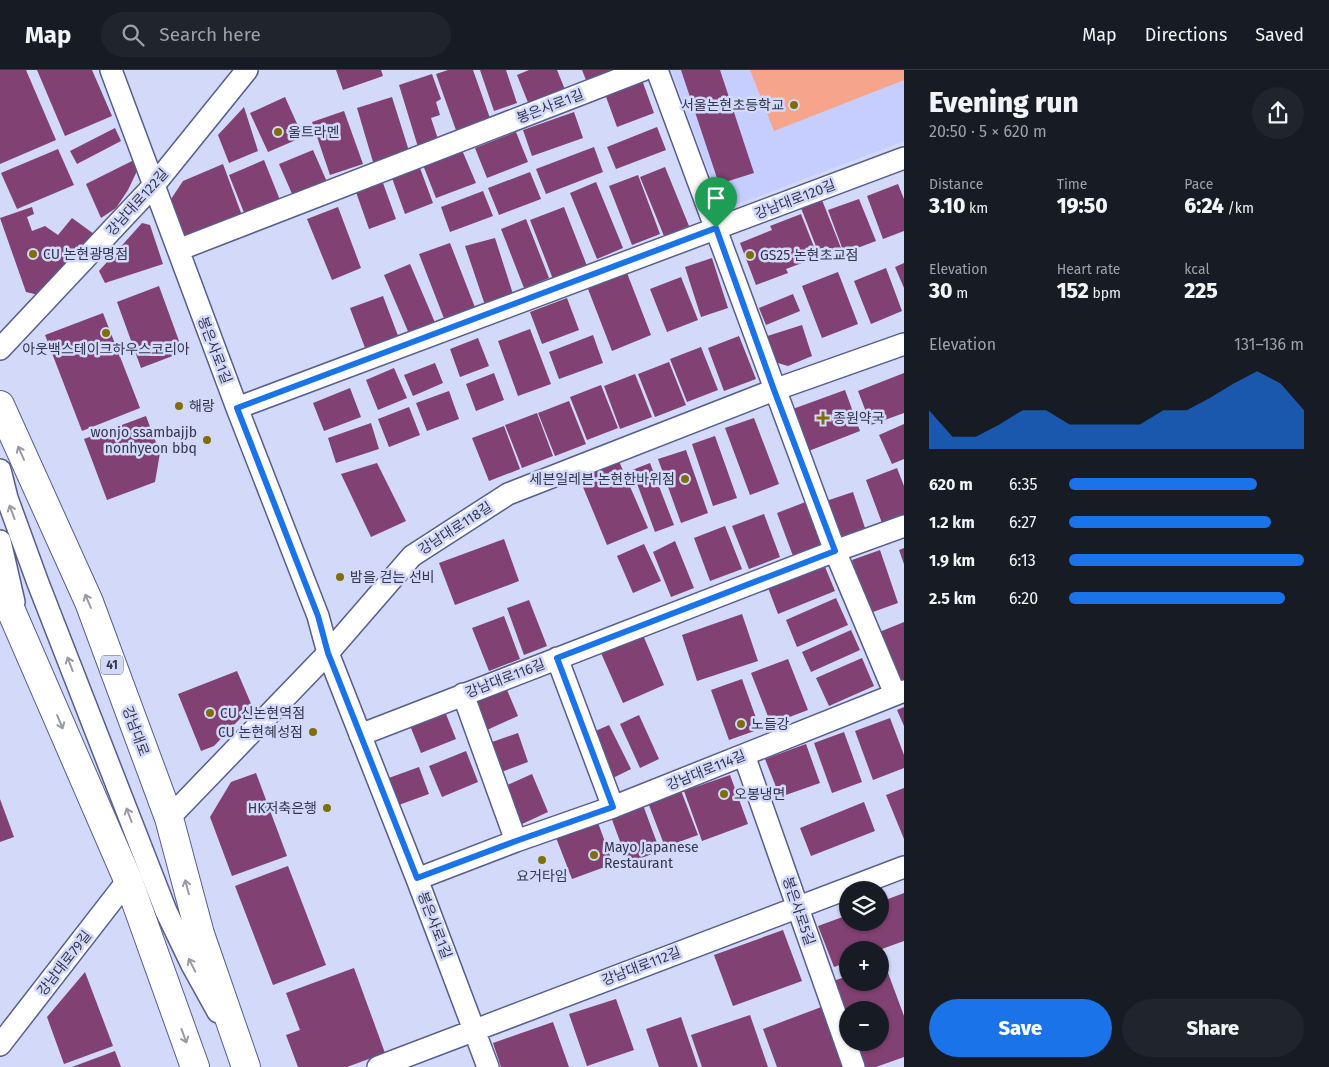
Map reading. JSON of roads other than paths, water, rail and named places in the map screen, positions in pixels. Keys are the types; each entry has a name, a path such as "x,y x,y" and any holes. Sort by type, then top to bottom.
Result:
{"main road":[{"name":"강남대로","path":"0,406 89,602 168,818 200,934 244,1060"},
{"path":"0,585 128,880 195,1067"}],"street":[{"name":"봉은사로1길","path":"111,70 237,408 318,616 328,653 417,878 488,1067"},
{"name":"강남대로122길","path":"0,349 155,184 246,70"},
{"name":"봉은사로1길","path":"178,250 642,70"},
{"path":"657,70 835,551"},
{"name":"강남대로120길","path":"237,408 904,158"},
{"name":"강남대로118길","path":"168,818 328,653 412,556 508,494 774,390 904,344"},
{"path":"0,470 7,498 38,583 166,911 192,965 244,1060"},
{"name":"강남대로116길","path":"360,736 463,694 904,526"},
{"path":"0,541 20,629"},
{"name":"강남대로114길","path":"417,878 613,807 900,693 835,551"},
{"path":"557,658 613,807"},
{"path":"463,694 516,841"},
{"name":"봉은사로5길","path":"744,754 854,1067"},
{"name":"강남대로112길","path":"378,1067 904,867"},
{"name":"강남대로79길","path":"0,1045 128,880"}],"place":[{"name":"서울논현초등학교","path":"794,105"},
{"name":"울트라멘","path":"278,132"},
{"name":"CU 논현광명점","path":"33,254"},
{"name":"GS25 논현초교점","path":"750,255"},
{"name":"아웃백스테이크하우스코리아","path":"106,333"},
{"name":"해랑","path":"179,406"},
{"name":"종원약국","path":"823,418"},
{"name":"wonjo ssambajjb nonhyeon bbq","path":"207,440"},
{"name":"세븐일레븐 논현한바위점","path":"685,479"},
{"name":"밤을 걷는 선비","path":"340,577"},
{"name":"CU 신논현역점","path":"210,713"},
{"name":"노들강","path":"741,724"},
{"name":"CU 논현혜성점","path":"313,732"},
{"name":"오봉냉면","path":"724,794"},
{"name":"HK저축은행","path":"327,808"},
{"name":"Mayo Japanese Restaurant","path":"594,855"},
{"name":"요거타임","path":"542,860"}]}
